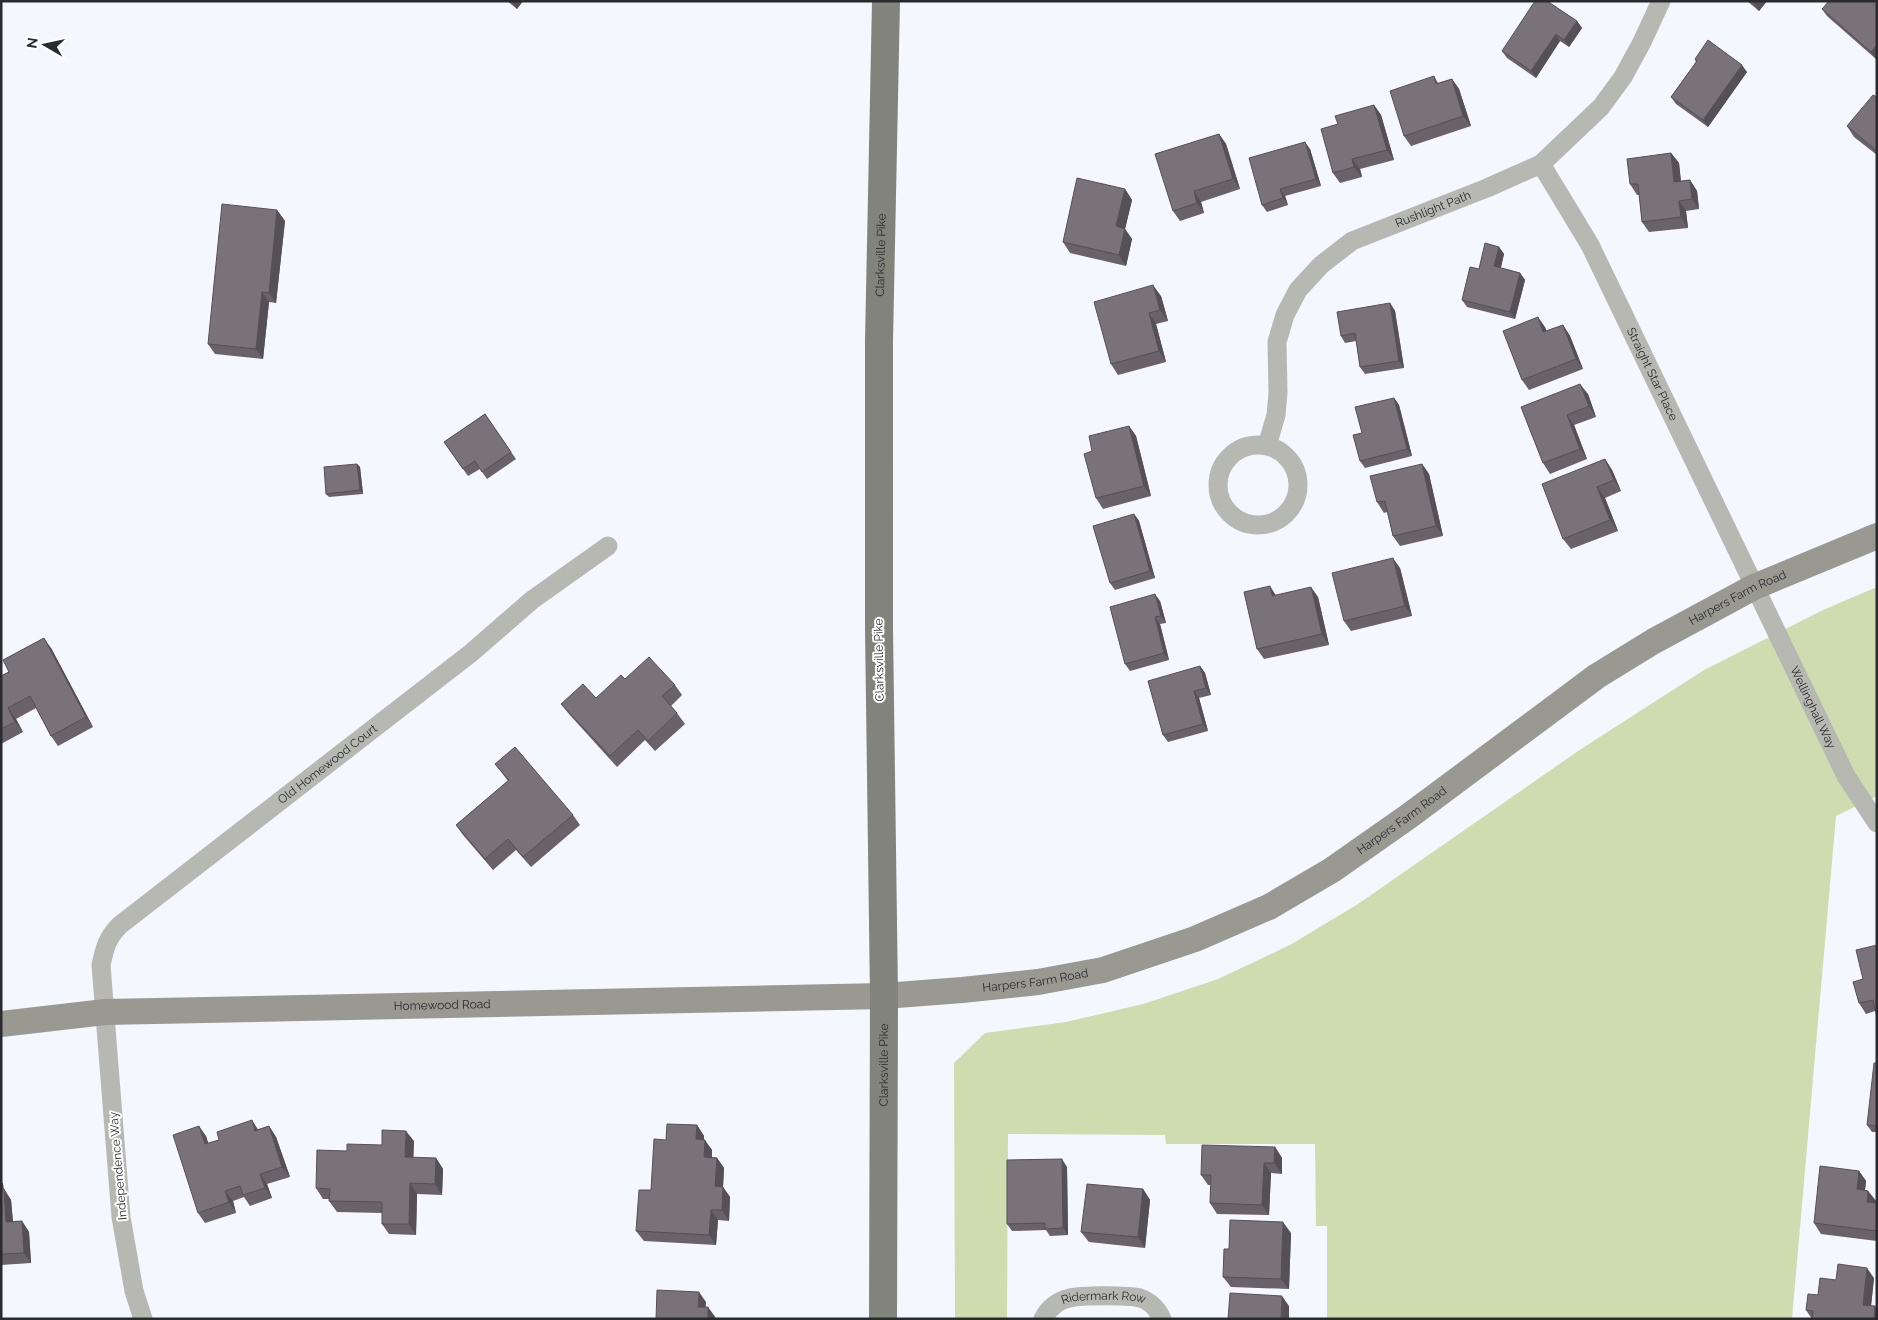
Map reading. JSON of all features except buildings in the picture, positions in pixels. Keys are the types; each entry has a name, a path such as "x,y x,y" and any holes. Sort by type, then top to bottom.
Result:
{"main road":[{"name":"Clarksville Pike","path":"883,1319 884,996 879,588 879,341 886,1"},
{"name":"Harpers Farm Road","path":"884,996 1038,982 1103,970 1196,939 1269,907 1332,870 1409,816 1598,676 1654,641 1754,587 1877,536"},
{"name":"Homewood Road","path":"1,1024 105,1012 884,996"}],"street":[{"name":"Rushlight Path","path":"1267,446 1276,415 1278,393 1277,342 1285,315 1298,290 1320,265 1352,241 1488,188 1541,164 1601,107 1623,77 1661,1"},
{"name":"Straight Star Place","path":"1541,164 1590,245 1754,587"},
{"path":"1253,446 1267,446 1287,458 1295,472 1298,486 1290,509 1280,519 1258,526 1245,523 1234,517 1224,506 1219,492 1219,476 1229,458 1240,449 1253,446"},
{"name":"Old Homewood Court","path":"105,1012 101,965 104,949 110,936 120,925 471,653 532,600 608,546"},
{"name":"Wellinghall Way","path":"1754,587 1846,776 1877,823"},
{"name":"Independence Way","path":"105,1012 121,1217 134,1291 143,1319"},
{"name":"Ridermark Row","path":"1043,1319 1053,1306 1069,1298 1125,1297 1142,1298 1155,1307 1162,1319"}],"green space":[{"path":"1877,587 1877,796 1836,816 1792,1319 1327,1319 1327,1226 1316,1226 1315,1144 1166,1144 1165,1135 1008,1134 1007,1319 955,1319 954,1063 985,1033 1066,1022 1143,1004 1218,979 1290,945 1358,904 1581,749 1704,670 1823,610"}]}
